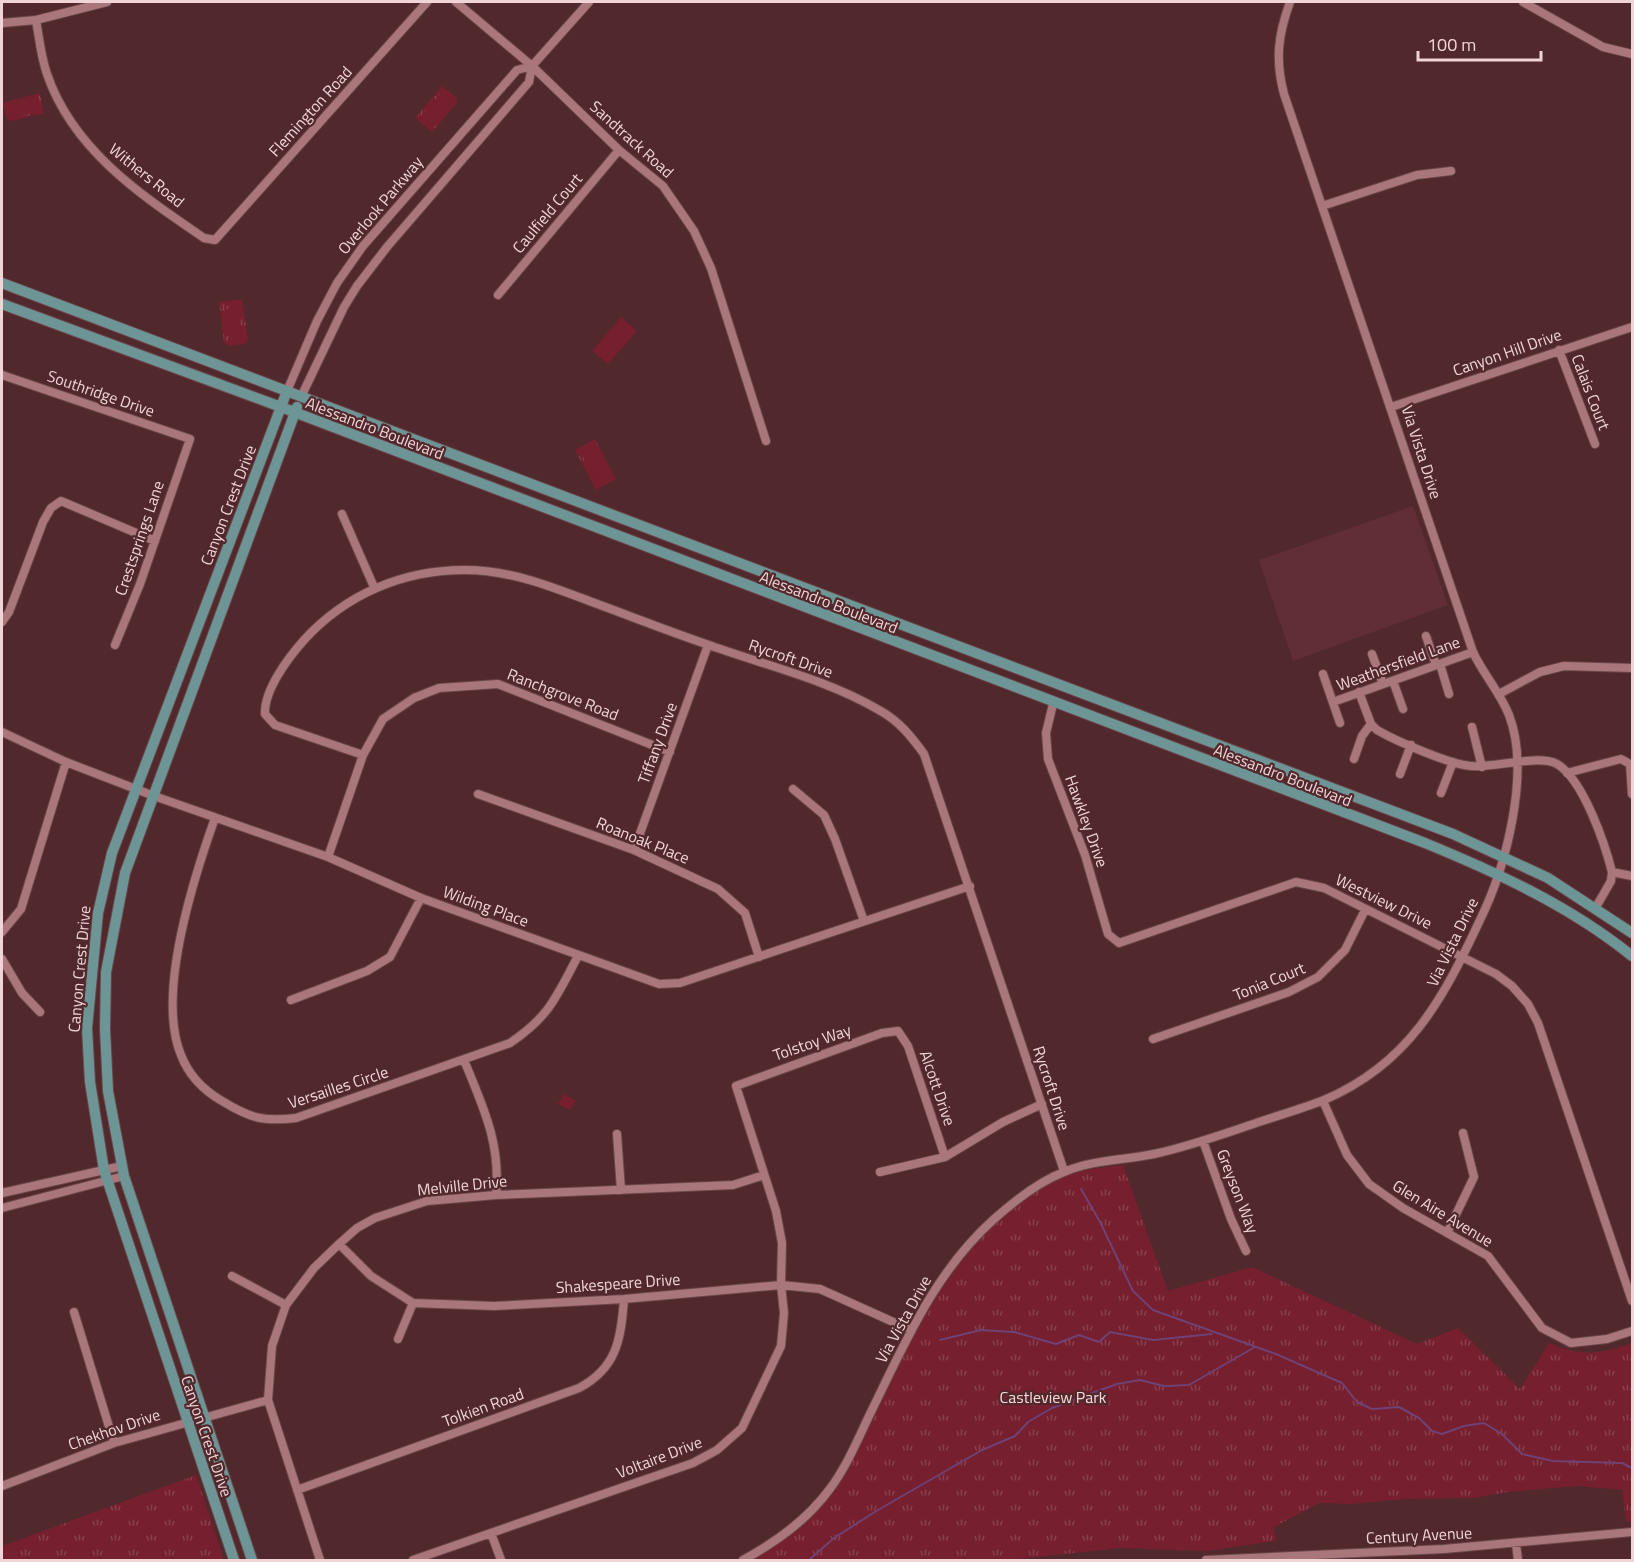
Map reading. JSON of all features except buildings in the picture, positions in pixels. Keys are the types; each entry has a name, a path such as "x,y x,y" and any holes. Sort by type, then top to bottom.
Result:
{"main road":[{"name":"Alessandro Boulevard","path":"2,284 1504,855 1596,908 1632,933"},
{"name":"Alessandro Boulevard","path":"2,304 281,407 1053,704 1398,833 1499,874 1559,905 1632,956"},
{"name":"Canyon Crest Drive","path":"234,1560 106,1181 90,1082 87,1028 90,981 100,903 112,853 134,789 286,392"},
{"name":"Canyon Crest Drive","path":"252,1560 123,1171 108,1091 105,1029 106,972 125,873 301,397"}],"street":[{"path":"2,23 36,20 107,2"},
{"name":"Flemington Road","path":"215,240 428,2"},
{"name":"Sandtrack Road","path":"456,2 532,66 619,150 663,186 694,231 711,268 766,441"},
{"name":"Overlook Parkway","path":"301,397 344,307 357,286 387,247 529,82 532,66 589,2"},
{"name":"Via Vista Drive","path":"743,1560 772,1544 802,1521 830,1489 849,1457 911,1329 937,1283 992,1221 1028,1192 1064,1171 1156,1154 1203,1141 1323,1101 1370,1075 1410,1041 1441,999 1463,957 1499,874 1514,800 1516,763 1514,733 1499,694 1473,652 1279,75 1277,53 1280,32 1290,2"},
{"path":"1523,2 1603,47 1632,54"},
{"name":"Withers Road","path":"36,20 47,74 78,136 109,168 204,238 215,240"},
{"name":"Overlook Parkway","path":"286,392 317,321 337,283 363,246 517,70 532,66"},
{"name":"Caulfield Court","path":"498,295 619,150"},
{"path":"1322,206 1417,175 1451,171"},
{"name":"Canyon Hill Drive","path":"1391,407 1632,327"},
{"name":"Calais Court","path":"1559,350 1595,444"},
{"name":"Southridge Drive","path":"2,375 190,440"},
{"name":"Crestsprings Lane","path":"115,645 155,541 190,440"},
{"path":"2,622 9,612 43,522 51,508 61,501 155,541"},
{"path":"342,514 374,587"},
{"name":"Rycroft Drive","path":"363,755 275,725 265,714 264,702 297,648 333,613 374,587 440,571 510,573 708,645 808,678 881,711 906,729 924,754 1064,1171"},
{"path":"1426,636 1449,694"},
{"name":"Tiffany Drive","path":"634,850 708,645"},
{"name":"Weathersfield Lane","path":"1333,702 1473,652"},
{"path":"1371,654 1383,684"},
{"path":"1499,694 1540,672 1564,666 1632,668"},
{"path":"1323,674 1340,723"},
{"path":"1393,681 1403,709"},
{"name":"Ranchgrove Road","path":"328,857 363,755 383,720 414,698 439,688 498,684 670,752"},
{"path":"1359,692 1371,724 1383,733 1453,762 1482,767 1551,762 1567,772 1593,816 1612,872 1611,881 1596,908"},
{"name":"Hawkley Drive","path":"1053,704 1046,733 1048,759 1085,855 1108,934 1119,944"},
{"path":"1354,759 1362,736 1371,724"},
{"path":"1472,727 1482,767"},
{"name":"Wilding Place","path":"2,732 66,762 134,789 328,857 421,898 659,984 680,983 970,886"},
{"path":"1400,774 1411,745"},
{"path":"1567,772 1621,759 1630,764 1632,794"},
{"path":"2,932 21,909 66,762"},
{"path":"1441,793 1453,762"},
{"path":"793,789 824,815 835,839 864,921"},
{"name":"Roanoak Place","path":"478,794 634,850 718,889 746,914 759,957"},
{"name":"Versailles Circle","path":"215,818 198,867 181,934 174,1010 180,1054 192,1077 203,1089 244,1114 267,1121 296,1118 510,1043 530,1029 552,1006 578,956"},
{"path":"1612,872 1632,876"},
{"name":"Westview Drive","path":"1119,944 1296,882 1324,888 1496,974 1512,986 1528,1004 1538,1023 1632,1301"},
{"path":"291,1000 367,971 390,957 421,898"},
{"name":"Tonia Court","path":"1153,1039 1289,992 1318,977 1345,950 1365,910"},
{"path":"2,959 22,993 40,1012"},
{"name":"Tolstoy Way","path":"736,1086 882,1033 898,1031"},
{"name":"Alcott Drive","path":"898,1031 908,1046 945,1157"},
{"path":"464,1060 492,1129 498,1169 496,1195"},
{"name":"Voltaire Drive","path":"413,1560 693,1463 717,1450 742,1428 781,1346 784,1313 781,1285 782,1243 776,1211 736,1086"},
{"name":"Glen Aire Avenue","path":"1323,1101 1347,1155 1369,1184 1403,1208 1488,1257 1542,1328 1570,1343 1607,1339 1632,1331"},
{"path":"880,1172 945,1157 1004,1122 1042,1104"},
{"path":"1447,1233 1474,1176 1463,1132"},
{"path":"617,1134 621,1190"},
{"name":"Greyson Way","path":"1203,1141 1231,1219 1246,1251"},
{"path":"2,1193 104,1170 123,1171"},
{"path":"2,1208 106,1181 123,1171"},
{"name":"Melville Drive","path":"320,1560 268,1400 272,1346 286,1305 314,1268 357,1228 399,1209 427,1201 496,1195 733,1185 764,1175"},
{"path":"339,1244 371,1276 413,1303 398,1339"},
{"path":"232,1276 286,1305"},
{"name":"Shakespeare Drive","path":"413,1303 494,1305 624,1299 781,1285 820,1289 911,1329"},
{"name":"Tolkien Road","path":"297,1490 579,1388 596,1379 612,1358 621,1335 624,1299"},
{"path":"74,1312 114,1443"},
{"name":"Chekhov Drive","path":"2,1486 114,1443 203,1416 268,1400"},
{"name":"Century Avenue","path":"1206,1560 1516,1544 1632,1532"},
{"path":"491,1533 501,1560"},
{"path":"1516,1544 1518,1560"}],"shaded area":[{"path":"1413,506 1448,605 1293,661 1259,560"}],"green space":[{"path":"442,86 457,98 457,103 432,132 415,118"},
{"path":"40,93 44,113 11,121 7,119 3,103"},
{"path":"441,93 451,102 432,125 422,116"},
{"path":"37,97 40,111 12,118 9,105"},
{"path":"242,299 248,339 245,344 229,346 224,342 219,302"},
{"path":"238,307 242,336 230,338 226,309"},
{"path":"621,317 637,331 608,364 592,351"},
{"path":"595,439 616,479 596,490 575,450"},
{"path":"595,448 608,474 596,481 582,455"},
{"path":"564,1094 576,1101 570,1110 558,1104"},
{"name":"Castleview Park","path":"1123,1165 1168,1291 1252,1267 1417,1344 1458,1328 1520,1389 1549,1343 1581,1352 1600,1352 1632,1343 1632,1522 1626,1521 1622,1490 1578,1486 1507,1492 1474,1498 1406,1499 1352,1504 1319,1503 1274,1527 1276,1541 1205,1551 1121,1548 1010,1560 745,1560 806,1517 842,1466 928,1299 1007,1206 1064,1176 1091,1169"},
{"path":"196,1475 224,1560 2,1560 2,1546"}],"waterway":[{"path":"1081,1189 1100,1222 1133,1291 1153,1310 1276,1354 1342,1383 1357,1402 1372,1409 1399,1407 1419,1418 1432,1431 1442,1434 1464,1426 1484,1423 1502,1434 1522,1454 1553,1461 1622,1463 1632,1468"},
{"path":"940,1340 981,1330 1014,1332 1056,1344 1079,1335 1099,1342 1110,1332 1153,1340 1212,1334"},
{"path":"809,1560 834,1538 878,1510 982,1450 1015,1436 1028,1422 1052,1408 1117,1384 1140,1380 1164,1386 1189,1385 1255,1347"}]}
